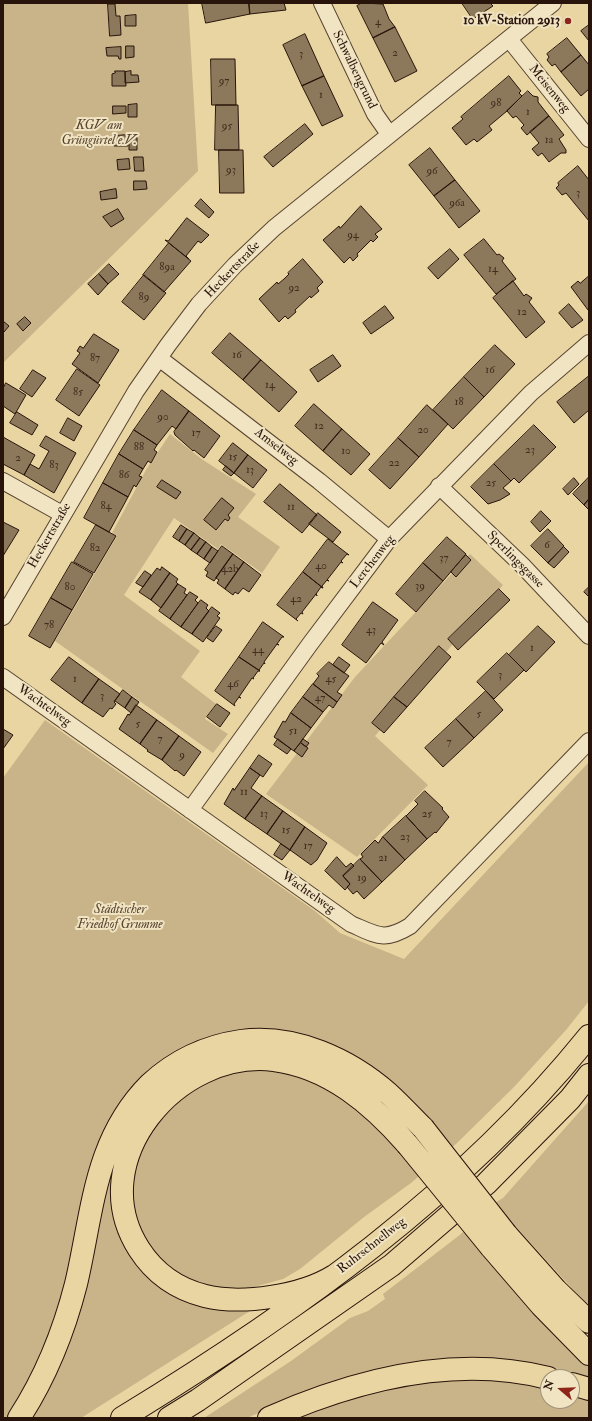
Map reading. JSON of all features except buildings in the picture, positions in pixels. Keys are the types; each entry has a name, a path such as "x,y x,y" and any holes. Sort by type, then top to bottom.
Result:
{"highway":[{"name":"Ruhrschnellweg","path":"122,1418 227,1351 334,1276 428,1202 480,1154 544,1089 589,1036"},
{"path":"18,1418 41,1380 66,1319 76,1285 94,1192 107,1150 118,1125 136,1098 161,1074 184,1058 233,1042 260,1038 289,1042 317,1050 356,1069 389,1094 423,1128 541,1305 589,1354"},
{"path":"334,1276 319,1285 294,1292 232,1300 198,1294 171,1282 150,1265 136,1244 124,1216 121,1194 122,1173 128,1152 135,1138 156,1108 175,1091 195,1077 219,1067 248,1060 274,1060 302,1066 339,1083 376,1111 498,1240 556,1290 589,1322"},
{"name":"Ruhrschnellweg","path":"169,1418 198,1400 392,1266 486,1184 570,1099 589,1075"},
{"path":"269,1418 303,1403 337,1391 363,1384 437,1370 502,1370 540,1377"}],"street":[{"name":"Schwalbengrund","path":"322,3 375,114 389,134"},
{"name":"Heckertstraße","path":"3,617 62,514 136,391 199,304 235,265 274,228 389,134 554,3"},
{"name":"Meisenweg","path":"509,39 589,138"},
{"name":"Lerchenweg","path":"190,810 310,644 390,539 439,486 530,393 589,343"},
{"name":"Amselweg","path":"159,358 313,476 390,539"},
{"path":"3,481 62,514"},
{"name":"Sperlingsgasse","path":"439,486 522,565 589,636"},
{"name":"Wachtelweg","path":"3,677 351,924 384,936 397,934 410,926 589,741"}],"green space":[{"name":"KGV am Grüngürtel e.V.","path":"3,3 188,3 198,171 3,363"},
{"path":"170,434 203,460 256,494 238,517 280,547 262,573 221,544 218,549 174,518 124,595 200,651 181,677 216,704 205,719 228,734 213,753 55,641 117,536 112,533 146,470"},
{"path":"470,554 503,585 375,736 428,785 357,857 266,794 355,677"},
{"name":"Städtischer Friedhof Grumme","path":"45,720 315,911 340,933 404,959 589,762 589,1001 566,1030 514,1087 456,1144 411,1183 364,1217 300,1269 283,1279 247,1289 205,1287 181,1277 161,1263 149,1248 133,1213 130,1189 142,1140 178,1099 202,1083 232,1072 255,1068 300,1074 359,1108 398,1152 431,1120 392,1086 350,1055 316,1039 291,1033 134,1089 57,1319 18,1402 7,1418 3,1418 3,778"},
{"path":"589,1101 589,1307 515,1226 482,1254 489,1257 589,1363 589,1381 580,1378 580,1369 546,1369 494,1358 461,1360 263,1411 247,1418 204,1418 291,1361 350,1318 368,1311 385,1299 383,1294 461,1234 486,1208 503,1198"},
{"path":"106,1180 112,1181 112,1197 116,1220 144,1269 261,1304 81,1418 28,1418"},
{"path":"458,1377 540,1384 540,1409 580,1409 580,1394 589,1397 589,1418 294,1418 364,1392"}],"place":[{"name":"10 kV-Station 2913","path":"568,21"}]}
